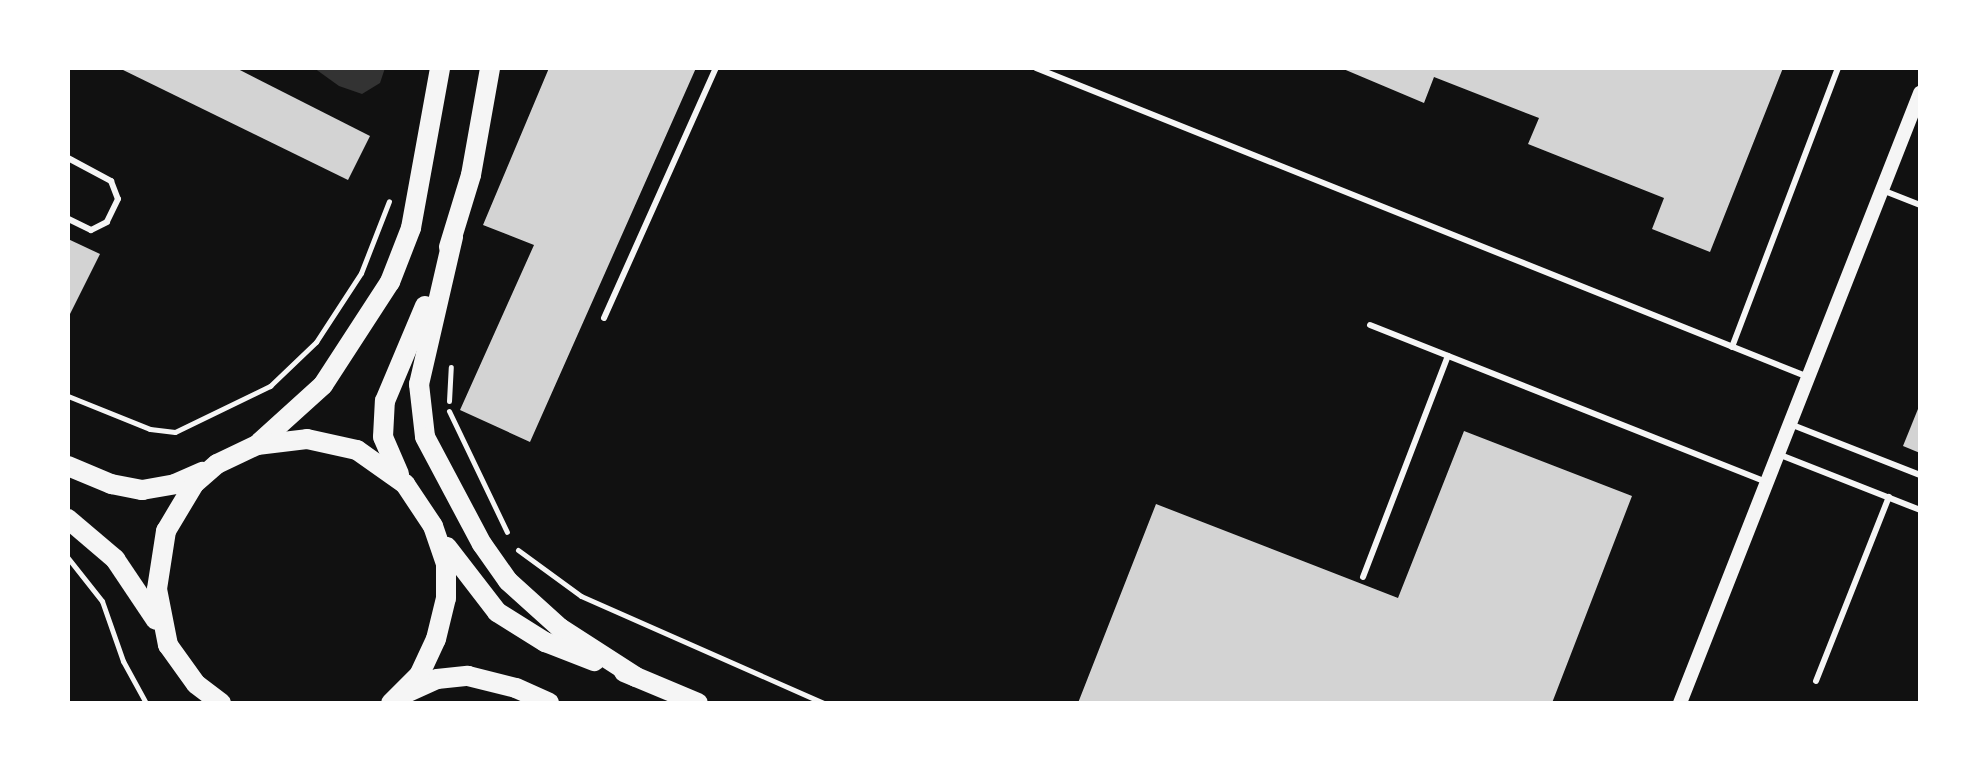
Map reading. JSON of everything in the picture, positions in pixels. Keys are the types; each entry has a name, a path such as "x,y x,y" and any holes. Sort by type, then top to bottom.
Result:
{"main road":[{"path":"68,466 111,484 142,490 175,484 257,445 323,385 390,282 414,215 440,68"},
{"path":"490,68 471,175 453,237 419,384 425,437 482,544 508,581 551,621 636,677"},
{"path":"453,237 385,401 383,437 405,484 470,583 512,624 698,703"},
{"path":"257,445 307,439 357,450 405,484"},
{"path":"168,645 157,589 163,545 178,507 217,464"},
{"path":"68,519 131,579 168,645 196,684 221,703"},
{"path":"391,703 420,674 440,625 446,564 433,526"},
{"path":"391,703 437,679 468,676 516,688 549,703"}],"street":[{"path":"1680,703 1920,93"},
{"path":"196,684 210,703"}],"lane":[{"path":"604,318 716,68"},
{"path":"1036,68 1808,377"},
{"path":"1732,347 1838,68"},
{"path":"68,158 111,181 118,199 107,222 91,230 68,219"},
{"path":"1882,190 1920,205"},
{"path":"1370,325 1767,482"},
{"path":"1363,577 1448,356"},
{"path":"1790,424 1920,475"},
{"path":"1778,454 1920,510"},
{"path":"1816,681 1889,497"}],"path":[{"path":"68,396 150,429 175,432 270,386 316,342 361,273 394,188"},
{"path":"454,354 448,392 453,426 513,544 531,562 581,596 824,703"},
{"path":"68,558 102,601 123,661 146,703"}],"shaded area":[{"path":"314,68 385,68 380,83 362,94 339,86"}],"building":[{"path":"119,68 236,68 370,136 348,180"},
{"path":"549,68 696,68 530,442 460,410 534,245 483,225"},
{"path":"1341,68 1783,68 1710,252 1652,229 1664,198 1528,144 1539,118 1434,77 1424,103"},
{"path":"68,239 100,254 68,318"},
{"path":"1920,404 1920,453 1903,446"},
{"path":"1464,431 1632,496 1552,703 1078,703 1156,504 1398,598"}]}
